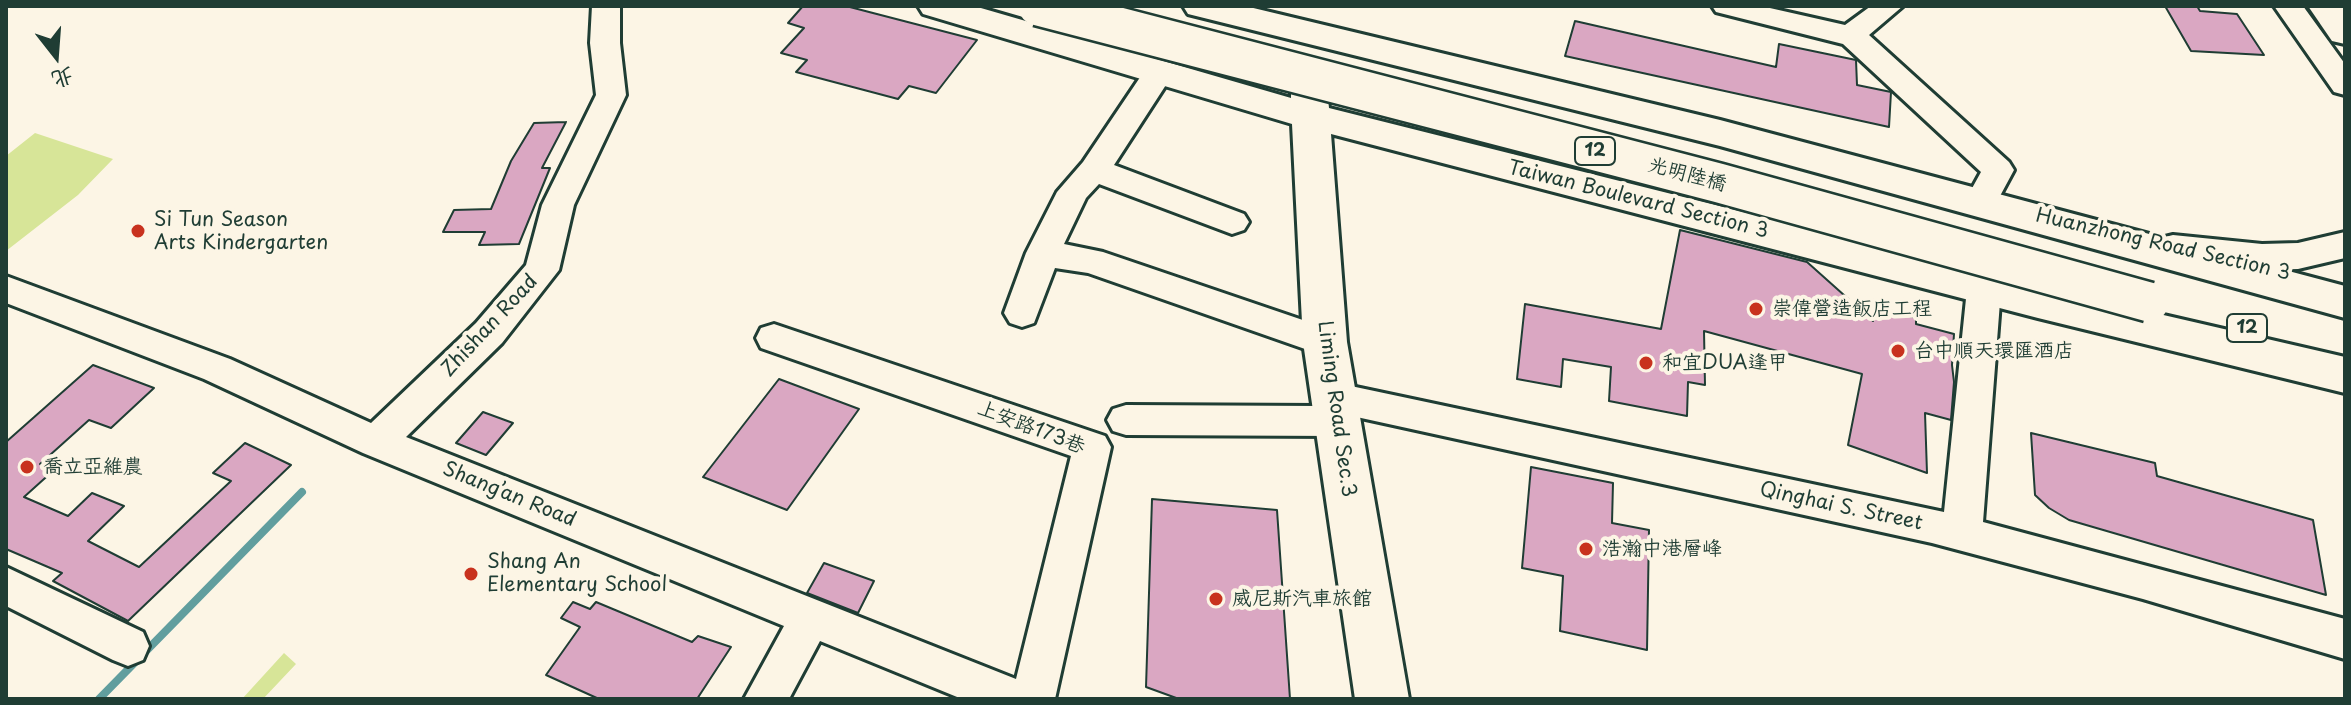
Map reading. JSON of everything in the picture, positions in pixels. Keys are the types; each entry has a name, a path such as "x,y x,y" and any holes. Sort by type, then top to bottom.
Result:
{"main road":[{"name":"Taiwan Boulevard Section 3","path":"935,6 1309,116 1984,289 2345,375"},
{"name":"光明陸橋","path":"1038,6 1703,179 2150,287"},
{"name":"光明陸橋","path":"1122,6 2150,287"},
{"name":"12","path":"1200,6 1309,20 2345,302"},
{"path":"2325,6 2345,33"},
{"name":"Liming Road Sec.3","path":"1309,20 1309,116 1325,342 1382,699"},
{"name":"12","path":"2150,287 2345,322"},
{"name":"12","path":"2150,287 2345,354"}],"street":[{"name":"Zhishan Road","path":"376,442 489,333 542,270 558,205 611,95 605,43 606,6"},
{"path":"1726,6 1835,34 1851,35 1998,170 1981,201 2205,252 2262,257 2298,256 2345,244"},
{"path":"2288,6 2345,85"},
{"path":"1851,35 1883,7"},
{"path":"1022,313 1043,253 1073,192 1094,170 1160,71"},
{"path":"1094,170 1232,222"},
{"name":"Huanzhong Road Section 3","path":"1981,201 2345,290"},
{"path":"1043,253 1091,261 1325,342"},
{"name":"Shang’an Road","path":"6,289 217,369 376,442 1013,699"},
{"path":"1962,534 1984,289"},
{"path":"2038,302 2345,382"},
{"path":"2038,302 2122,331 2345,392"},
{"name":"上安路173巷","path":"774,338 1092,447 1033,699"},
{"name":"Qinghai S. Street","path":"1126,420 1334,409 1962,534 2143,581 2345,639"},
{"path":"6,586 128,646"},
{"path":"766,699 811,617"}],"green space":[{"path":"35,133 113,159 78,195 6,251 6,156"},
{"path":"284,653 296,664 263,699 242,699"}],"building":[{"path":"803,6 846,6 977,40 936,93 909,86 898,99 796,72 807,60 781,53 804,28 788,23"},
{"path":"2165,6 2197,6 2200,11 2237,14 2264,55 2191,51"},
{"path":"1575,21 1776,67 1779,44 1856,60 1857,85 1891,92 1889,127 1565,56"},
{"path":"566,122 542,168 550,168 519,244 479,245 485,232 443,232 454,210 491,209 511,161 534,123"},
{"path":"1680,230 1807,262 1873,321 1876,306 1916,318 1916,324 1954,334 1951,420 1925,413 1927,473 1848,445 1862,374 1704,331 1705,385 1688,382 1687,416 1609,401 1611,367 1563,359 1561,387 1517,379 1525,304 1661,329"},
{"path":"93,365 154,388 111,428 89,420 40,464 54,470 24,497 68,516 92,493 124,506 88,541 139,567 231,481 213,473 245,443 291,465 128,621 53,581 62,573 6,549 6,442"},
{"path":"779,379 859,409 787,510 703,477"},
{"path":"483,412 513,423 486,455 456,443"},
{"path":"2031,433 2155,463 2157,476 2313,520 2326,595 2069,520 2035,495"},
{"name":"浩瀚中港層峰","path":"1531,467 1613,483 1612,523 1649,530 1647,650 1560,631 1563,576 1522,568"},
{"name":"威尼斯汽車旅館","path":"1152,499 1277,510 1290,699 1179,699 1146,687"},
{"path":"824,563 874,581 858,613 807,593"},
{"path":"573,602 590,609 596,602 692,642 698,636 731,647 697,699 599,699 546,675 580,627 561,618"}],"waterway":[{"path":"99,699 302,492"}],"place":[{"name":"Si Tun Season Arts Kindergarten","path":"138,231"},
{"name":"崇偉營造飯店工程","path":"1756,309"},
{"name":"台中順天環匯酒店","path":"1898,351"},
{"name":"和宜DUA逢甲","path":"1646,363"},
{"name":"喬立亞維農","path":"27,467"},
{"name":"浩瀚中港層峰","path":"1586,549"},
{"name":"Shang An Elementary School","path":"471,574"},
{"name":"威尼斯汽車旅館","path":"1216,599"}]}
